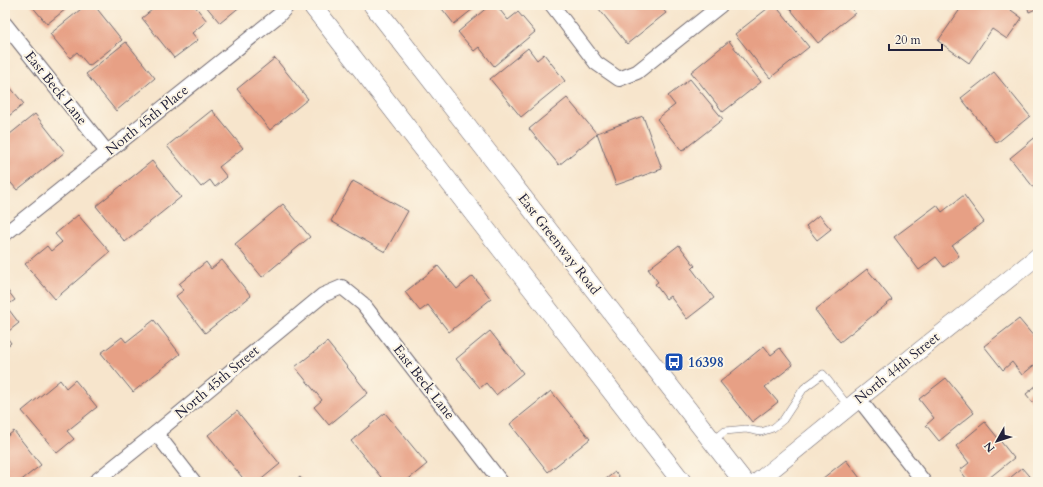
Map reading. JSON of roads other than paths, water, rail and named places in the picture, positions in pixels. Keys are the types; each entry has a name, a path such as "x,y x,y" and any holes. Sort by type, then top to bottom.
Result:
{"main road":[{"path":"312,5 682,482"},
{"name":"East Greenway Road","path":"373,5 744,482"}],"street":[{"name":"North 45th Place","path":"5,234 279,14 288,5"},
{"path":"552,5 596,63 619,79 637,72 721,5"},
{"name":"East Beck Lane","path":"5,24 107,152"},
{"name":"North 44th Street","path":"757,482 854,403 1036,260"},
{"name":"East Beck Lane","path":"342,287 363,304 501,482"},
{"name":"North 45th Street","path":"95,482 323,295 342,287"},
{"path":"854,403 924,482"},
{"path":"156,433 194,482"}],"lane":[{"path":"713,441 724,431 746,429 761,432 773,428 783,420 804,388 823,374 854,403"}],"place":[{"name":"16398","path":"674,362"}]}
